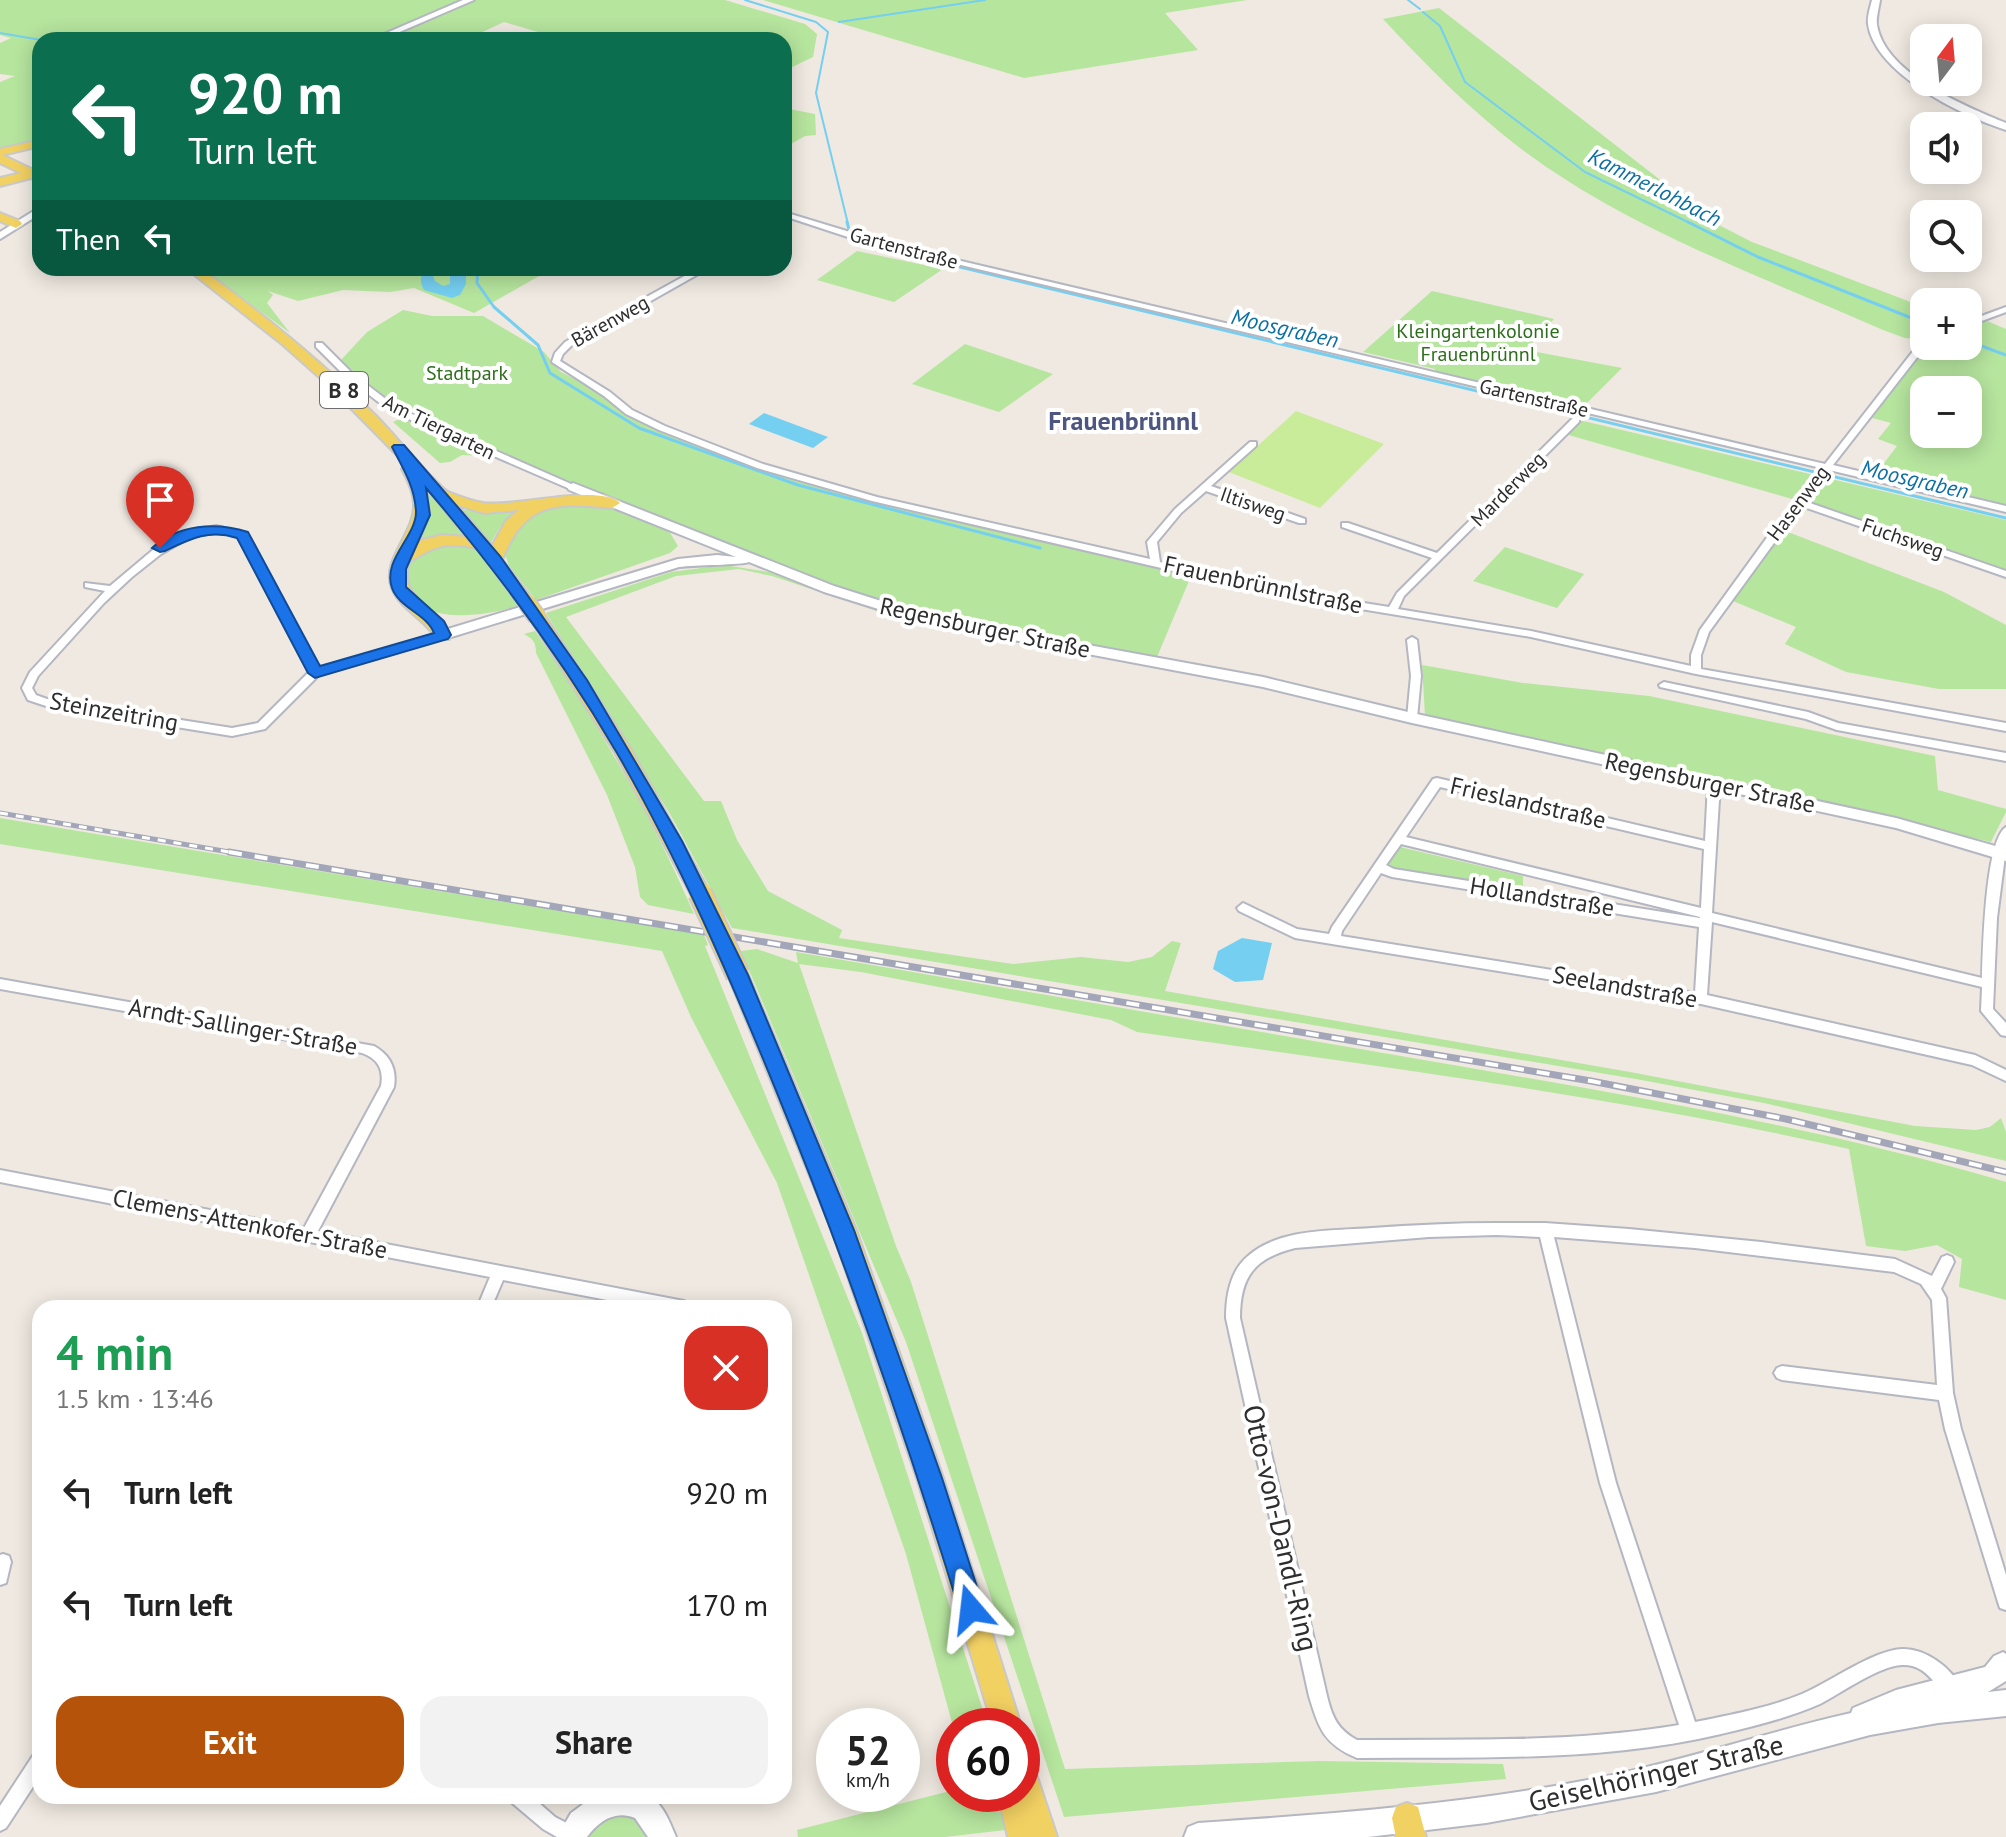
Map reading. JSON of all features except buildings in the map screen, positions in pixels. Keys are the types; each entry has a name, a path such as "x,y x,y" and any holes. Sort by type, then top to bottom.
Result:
{"main road":[{"path":"1876,0 1871,18 1874,34 1898,66 1943,96 2006,127"},
{"path":"32,145 19,149 6,166 32,174"},
{"path":"0,217 16,224"},
{"name":"B 8","path":"202,276 316,364 443,495 532,610 624,752 700,893 738,975 844,1230 930,1478 1001,1708"},
{"path":"399,447 419,486 423,515 401,564 398,580 402,594 439,624 443,635"},
{"path":"495,559 504,531 517,517 568,494"},
{"path":"443,495 473,506 510,508 568,494 612,503"},
{"path":"401,564 415,549 437,540 454,539 483,545"},
{"path":"987,1661 994,1708"},
{"name":"Geiselhöringer Straße","path":"1826,1732 1896,1703 1993,1677 2005,1667"},
{"name":"Geiselhöringer Straße","path":"1198,1837 1324,1829 1409,1828 1660,1778 1826,1732 1932,1712 2006,1703"},
{"path":"572,1836 591,1811 604,1804"},
{"path":"649,1804 662,1837"},
{"path":"1017,1812 1023,1837"},
{"path":"1034,1812 1042,1837"}],"street":[{"path":"393,32 470,0"},
{"path":"0,236 32,215"},
{"name":"Gartenstraße","path":"794,217 854,236 1822,472 2006,509"},
{"name":"Bärenweg","path":"559,353 568,344 691,276"},
{"path":"1982,318 2006,309"},
{"name":"Am Tiergarten","path":"319,345 349,375 393,409 568,494"},
{"name":"Frauenbrünnlstraße","path":"559,353 556,362 563,369 594,385 629,412 662,428 760,466 875,499 1282,593 1531,634 1696,671 2006,727"},
{"name":"Hasenweg","path":"1696,671 1696,655 1704,632 1910,359"},
{"name":"Marderweg","path":"1392,611 1400,595 1576,420"},
{"name":"Iltisweg","path":"1155,563 1151,547 1153,538 1253,444"},
{"name":"Iltisweg","path":"1204,487 1302,521"},
{"name":"Regensburger Straße","path":"612,503 848,596 923,619 1222,674 1896,823 2003,854"},
{"name":"Fuchsweg","path":"1800,503 2006,574"},
{"path":"1345,525 1439,557"},
{"name":"Steinzeitring","path":"315,673 243,535 235,531 209,529 178,539 149,555 34,674 27,688 32,697 46,702 232,732 261,726 315,673 443,635"},
{"path":"697,560 706,552 709,541"},
{"path":"656,569 709,541"},
{"path":"443,635 519,614 656,569 697,560 734,560 768,565"},
{"path":"88,585 114,590"},
{"path":"1412,640 1416,676 1412,718"},
{"path":"1664,685 1808,716 1837,726 2006,757"},
{"name":"Frieslandstraße","path":"1334,940 1336,930 1437,782 1710,846"},
{"path":"1701,999 1714,784"},
{"path":"2006,831 1987,1011 2006,1031"},
{"name":"Hollandstraße","path":"1398,839 1706,918 1988,984"},
{"name":"Hollandstraße","path":"1379,867 1392,873 1706,918"},
{"name":"Seelandstraße","path":"1243,908 1295,933 1701,999 1975,1060 2006,1076"},
{"name":"Arndt-Sallinger-Straße","path":"0,984 362,1048 379,1055 389,1070 387,1087 308,1235"},
{"name":"Clemens-Attenkofer-Straße","path":"0,1176 643,1300"},
{"path":"1545,1229 1608,1483 1690,1732"},
{"name":"Otto-von-Dandl-Ring","path":"1934,1288 1926,1279 1895,1266 1654,1235 1545,1229 1412,1230 1281,1246 1260,1255 1238,1279 1232,1299 1233,1318 1321,1706 1328,1728 1338,1742 1357,1749 1511,1750 1690,1732 1803,1702 1898,1657 1922,1662 1946,1677 1952,1688"},
{"path":"1947,1262 1934,1288 1941,1308 1945,1393 1953,1429 2006,1602"},
{"path":"487,1300 499,1272"},
{"path":"1782,1373 1945,1393"},
{"path":"0,1563 3,1562 0,1577"},
{"path":"0,1822 32,1772"},
{"path":"526,1804 549,1823 572,1836"}],"green space":[{"path":"0,0 465,0 389,32 32,32 32,143 0,150 0,82 15,76 0,74 0,43 11,38 0,35"},
{"path":"476,0 725,0 805,24 817,34 813,57 792,67 792,32 538,32 504,22 482,32 398,32"},
{"path":"763,0 1247,0 1165,13 1198,50 1024,78"},
{"path":"1439,8 1717,224 1752,242 1910,302 1910,339 1883,330 1696,249 1561,177 1483,118 1383,19"},
{"path":"792,110 815,114 816,135 805,136 792,143"},
{"path":"857,251 943,269 894,302 817,280"},
{"path":"213,276 539,276 474,313 414,288 390,292 343,290 298,301 268,291 273,295 267,303 290,333"},
{"name":"Kleingartenkolonie Frauenbrünnl","path":"1432,291 1554,319 1526,350 1622,368 1583,407 1434,373 1435,369 1363,352"},
{"name":"Stadtpark","path":"403,310 432,316 483,316 544,352 561,372 589,386 634,419 728,458 873,500 1191,576 1157,657 924,614 833,586 491,450 379,395 341,360 367,332"},
{"path":"1987,321 2006,329 2006,506 1875,475 1897,446 1878,439 1891,423 1869,417 1914,360 1982,360 1982,323"},
{"path":"965,344 1053,374 999,412 912,384"},
{"path":"1296,411 1384,444 1320,508 1229,472"},
{"path":"402,418 485,456 462,455 450,462 440,463 393,422"},
{"path":"1579,420 2006,520 2006,572 1812,504 1788,532 1944,592 2006,625 2006,689 1939,689 1846,672 1785,644 1796,627 1733,601 1806,503 1565,434"},
{"path":"430,492 466,535 417,543 428,515 425,493"},
{"path":"564,504 612,508 669,531 678,546 670,553 536,600 509,566 503,548 526,515"},
{"path":"462,510 519,510 501,526 490,544"},
{"path":"440,543 474,547 486,558 519,605 494,612 463,615 421,606 410,594 404,567 408,560"},
{"path":"1505,547 1584,574 1557,608 1473,581"},
{"path":"724,565 769,572 913,623 772,576 739,569 676,576 566,617 704,801 721,801 737,840 768,891 842,930 839,938 1013,964 1081,957 1128,962 1152,957 1172,941 1181,943 1165,991 1630,1072 1915,1126 1976,1130 1990,1127 2001,1118 2006,1132 2006,1161 1764,1103 1636,1079 732,928 670,814 546,613 671,572"},
{"path":"535,631 621,769 660,840 694,914 648,905 640,897 635,867 607,795 536,653 535,643 524,634"},
{"path":"1422,665 1523,683 1649,696 1935,756 1938,790 2006,809 2006,812 1991,842 1425,716"},
{"path":"0,818 704,935 708,945 705,946 862,1333 982,1708 948,1708 906,1554 777,1183 691,1017 662,951 0,844"},
{"path":"1400,847 1523,876 1523,889 1393,868 1388,863"},
{"path":"757,949 798,963 796,952 1497,1073 1790,1128 1934,1162 2006,1182 2006,1300 1959,1287 1962,1259 1937,1245 1905,1251 1866,1246 1849,1149 1583,1098 1137,1032 1111,1020 861,972 799,964 911,1282 1065,1769 1320,1761 1503,1764 1506,1779 1064,1817 1040,1745 1040,1708 1028,1708 906,1342 741,951"},
{"path":"936,1795 936,1812 1010,1812 1014,1829 945,1837 798,1837 797,1830 868,1812 920,1812 920,1799"},
{"path":"618,1814 638,1821 650,1837 585,1837 605,1818"}],"water":[{"path":"433,276 443,286 450,284 450,276 466,276 466,284 460,295 452,298 424,290 421,278"},
{"path":"764,413 828,437 813,448 749,424"},
{"path":"1242,938 1272,943 1263,980 1235,982 1213,969 1218,951"}],"waterway":[{"name":"Moosgraben","path":"745,0 816,22 828,32 816,93 848,224"},
{"path":"839,22 985,0"},
{"name":"Kammerlohbach","path":"1408,0 1420,9"},
{"name":"Kammerlohbach","path":"1423,12 1440,26 1465,82 1585,172 1692,224"},
{"path":"0,33 32,38"},
{"name":"Moosgraben","path":"847,222 852,241 2006,518"},
{"name":"Kammerlohbach","path":"1688,222 1692,224"},
{"name":"Kammerlohbach","path":"1692,224 1758,257 1910,317"},
{"path":"477,276 477,283 494,307 538,345 550,373 639,428 798,485 1040,548"},
{"name":"Kammerlohbach","path":"1982,346 2006,355"}],"railway":[{"path":"0,813 241,854"},
{"path":"229,852 1591,1081 1786,1119 2006,1172"}],"district":[{"name":"Frauenbrünnl","path":"1123,421"}],"route":[{"path":"160,548 193,532 209,529 223,528 243,535 315,673 443,635 439,624 408,600 399,587 398,569 423,515 419,486 399,447 495,559 582,683 624,752 674,841 738,975 844,1230 930,1478 971,1609"}]}
